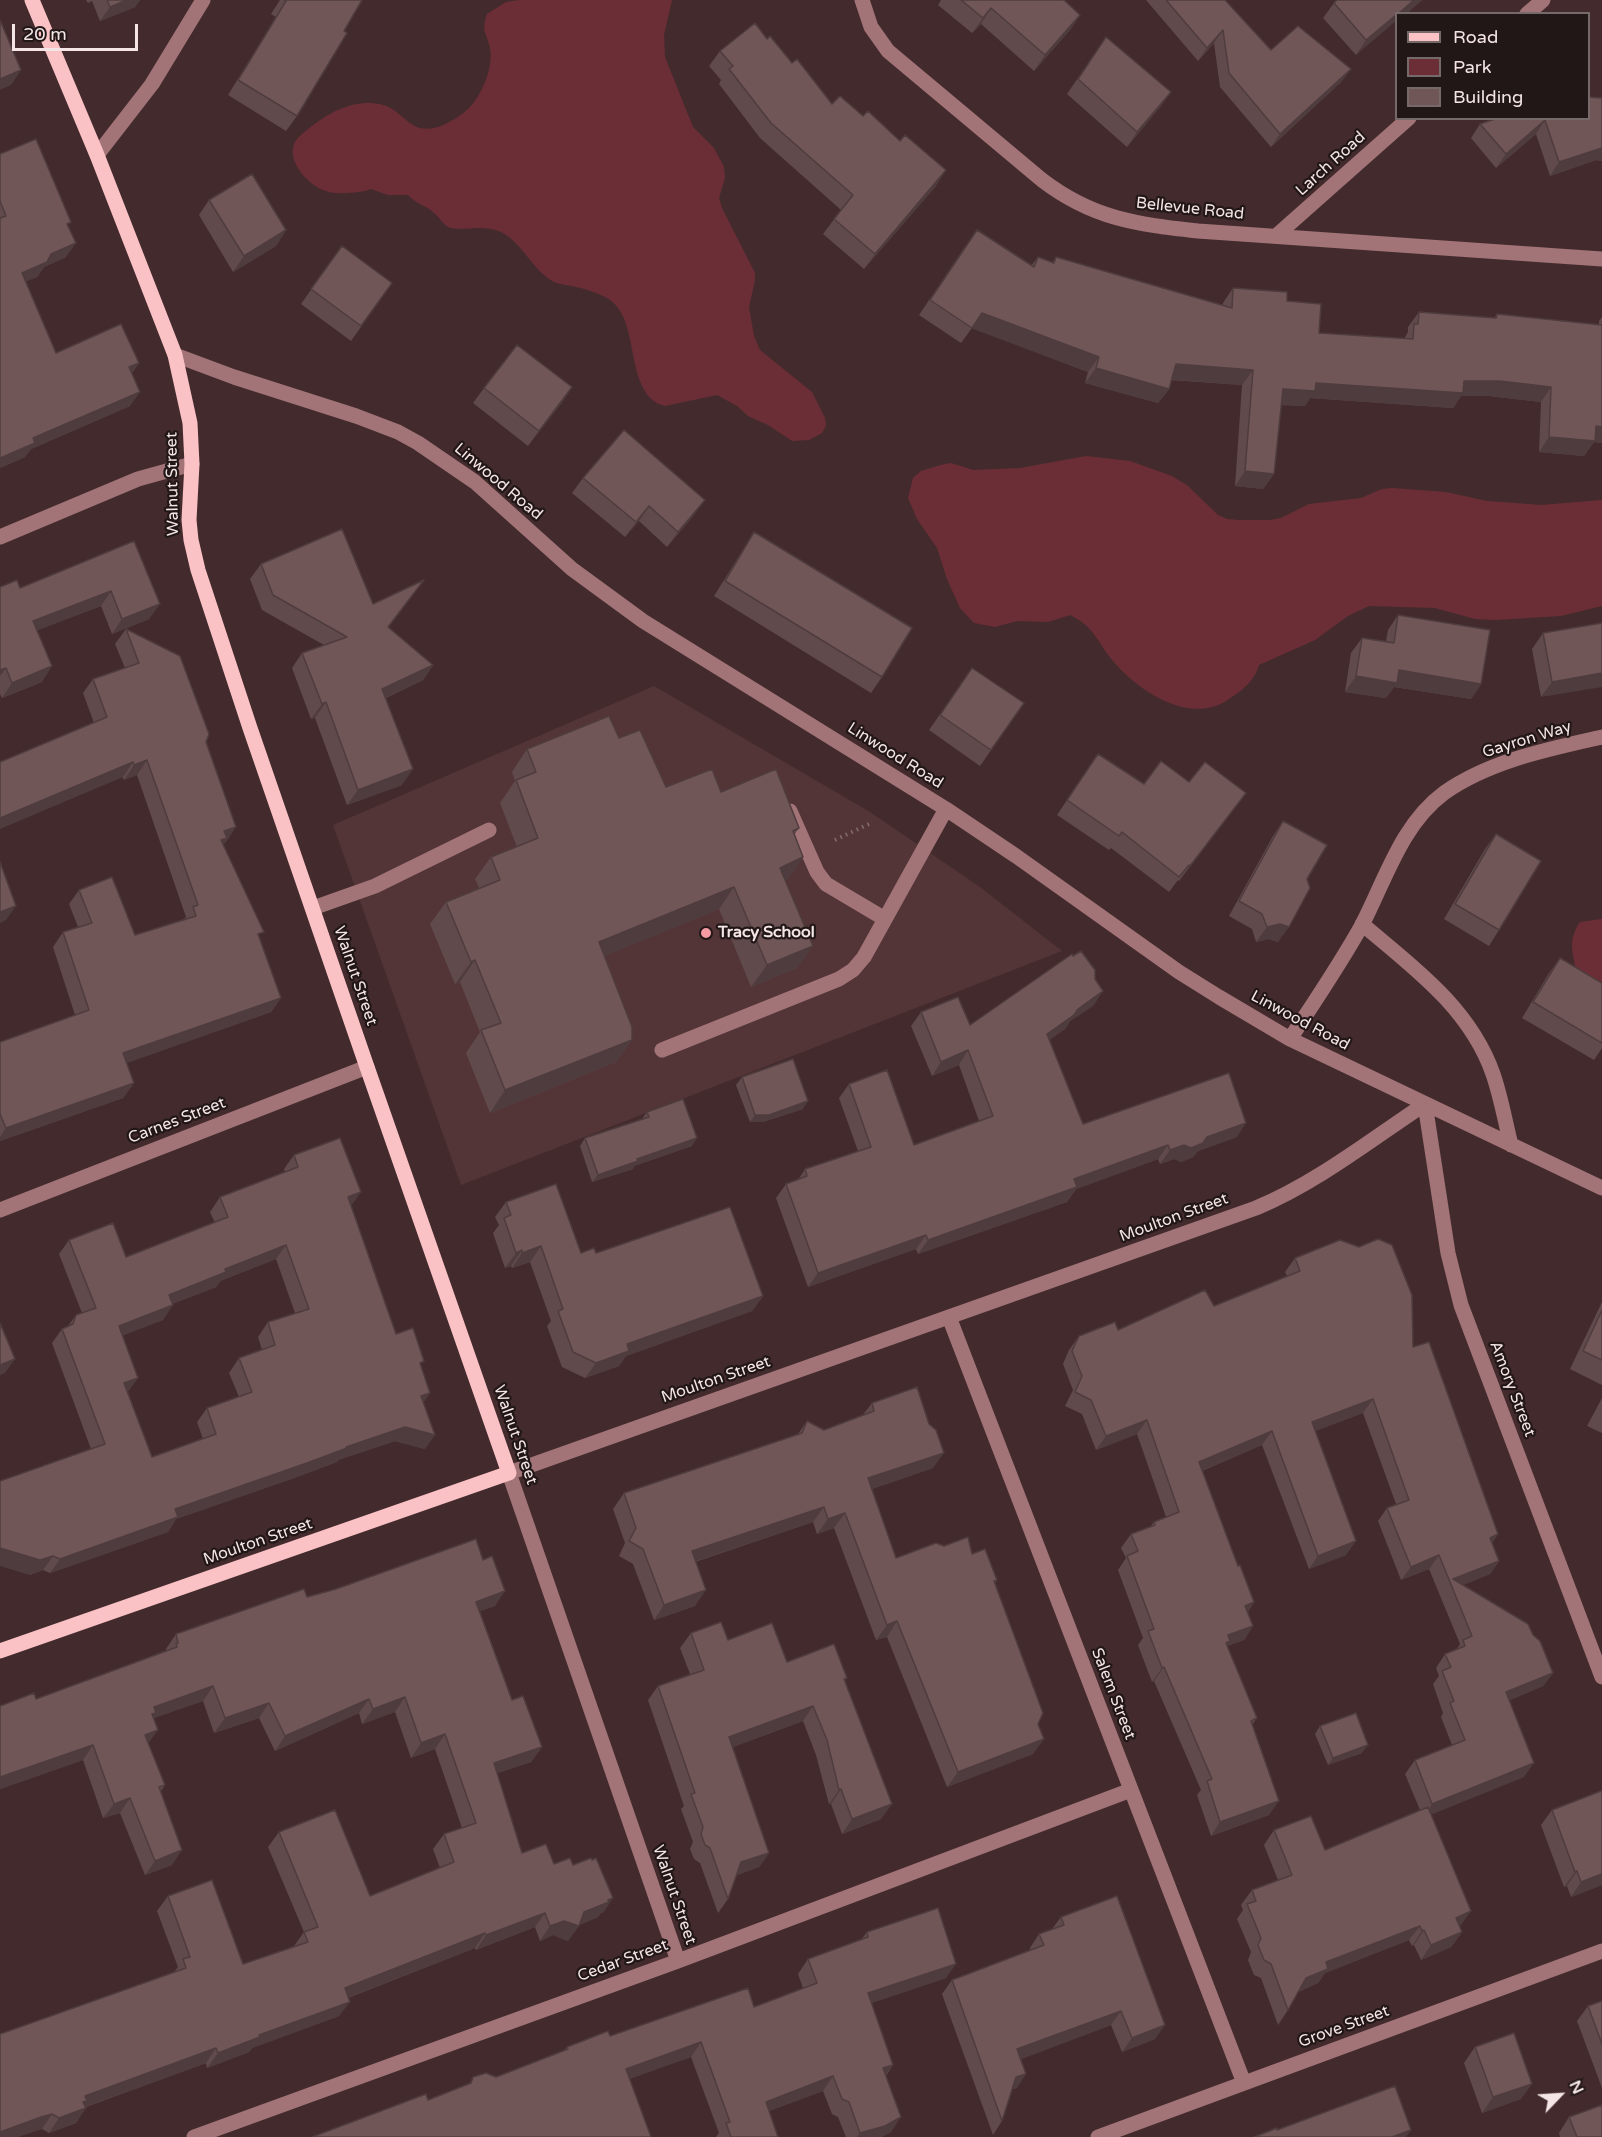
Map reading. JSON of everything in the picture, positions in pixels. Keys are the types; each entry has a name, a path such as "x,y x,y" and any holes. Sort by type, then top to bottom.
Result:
{"main road":[{"name":"Walnut Street","path":"32,0 97,155 175,355 188,409 192,464 189,520 198,570 367,1067 510,1473"},
{"name":"Moulton Street","path":"0,1651 510,1473"}],"street":[{"path":"97,155 152,84 203,0"},
{"name":"Bellevue Road","path":"862,0 871,27 888,51 1062,195 1099,213 1148,225 1602,259"},
{"path":"1529,12 1542,0"},
{"name":"Larch Road","path":"1277,236 1407,120"},
{"name":"Linwood Road","path":"175,355 234,377 346,412 398,432 418,443 475,482 547,548 610,598 688,650 946,809 1179,972 1290,1039 1602,1188"},
{"path":"0,537 138,479 192,464"},
{"name":"Gayron Way","path":"1290,1039 1362,924 1382,880 1420,816 1443,794 1489,769 1517,758 1602,737"},
{"path":"782,793 821,878 831,889 885,919"},
{"path":"662,1050 846,975 859,964 946,809"},
{"path":"313,908 375,885 489,830"},
{"path":"1362,924 1449,1000 1470,1028 1493,1073 1511,1145"},
{"name":"Carnes Street","path":"0,1210 367,1067"},
{"name":"Moulton Street","path":"510,1473 1267,1204 1319,1175 1425,1104"},
{"name":"Amory Street","path":"1425,1104 1448,1253 1461,1305 1602,1677"},
{"name":"Salem Street","path":"949,1317 1244,2083"},
{"name":"Walnut Street","path":"510,1473 678,1961"},
{"name":"Cedar Street","path":"194,2137 678,1961 1131,1790"},
{"name":"Grove Street","path":"1098,2137 1602,1951"}],"path":[{"path":"826,844 871,823"}],"shaded area":[{"name":"Tracy School","path":"654,686 870,812 980,887 1062,951 461,1185 333,825"}],"green space":[{"path":"519,0 672,0 664,35 665,57 693,127 714,148 724,167 725,178 719,198 755,273 749,307 754,336 760,350 812,392 825,418 826,426 822,433 809,440 792,441 717,395 665,406 652,399 643,387 625,322 618,308 607,298 588,290 554,282 540,271 509,237 501,232 488,228 448,227 431,210 408,195 388,195 371,189 348,193 326,191 318,188 298,168 294,159 295,142 328,115 349,106 371,103 387,106 413,125 427,129 442,126 462,114 477,98 488,73 491,56 484,28 487,14 506,2"},
{"path":"1086,456 1130,461 1172,476 1188,486 1218,515 1238,520 1281,518 1309,504 1361,498 1382,489 1392,488 1446,492 1487,501 1541,505 1602,500 1602,606 1561,616 1496,620 1475,619 1435,608 1369,606 1348,616 1315,640 1259,665 1247,685 1229,699 1214,706 1198,709 1182,707 1166,702 1137,684 1113,661 1090,630 1070,615 1048,622 1017,621 995,627 974,623 960,608 937,548 917,519 908,498 913,478 921,471 941,465 951,463 973,470 1020,468"},
{"path":"1602,919 1602,989 1577,974 1572,941 1580,922"}],"building":[{"path":"107,0 127,0 110,7"},
{"path":"284,0 362,0 344,31 347,33 297,116 238,80 286,1"},
{"path":"961,0 1064,0 1080,15 1045,55 991,8 983,18"},
{"path":"1166,0 1225,0 1271,50 1298,26 1351,69 1280,134 1229,73 1223,30 1207,48"},
{"path":"1337,0 1414,0 1400,12 1395,12 1395,16 1366,40 1334,3"},
{"path":"0,20 21,70 0,79"},
{"path":"755,23 767,39 770,36 792,63 797,59 832,104 840,96 863,116 868,111 900,141 905,135 946,170 875,254 834,219 853,195 771,123 729,69 733,66 720,51"},
{"path":"1106,37 1171,92 1137,132 1078,79"},
{"path":"1590,97 1602,98 1602,148 1559,162 1545,120 1590,120"},
{"path":"1492,120 1545,120 1506,154 1480,124"},
{"path":"36,139 71,222 67,224 76,243 51,254 47,262 22,273 56,353 121,324 139,363 129,367 140,392 33,438 35,443 0,458 0,218 6,216 0,201 0,154"},
{"path":"252,174 286,230 244,256 209,200"},
{"path":"977,230 1034,267 1038,257 1054,263 1056,257 1232,308 1233,288 1287,292 1287,301 1321,304 1319,333 1413,339 1414,324 1418,324 1419,312 1496,318 1497,314 1602,325 1602,427 1596,426 1595,441 1549,437 1551,387 1500,381 1464,381 1463,393 1316,383 1315,391 1283,389 1274,474 1245,471 1253,370 1176,364 1169,389 1096,368 1099,357 982,313 972,328 930,300"},
{"path":"342,246 392,283 361,326 311,289"},
{"path":"517,345 572,387 539,431 484,388"},
{"path":"624,430 705,500 678,532 649,506 636,522 583,478"},
{"path":"342,529 373,604 424,580 388,627 433,665 382,689 413,769 358,790 326,702 322,704 302,653 347,637 273,595 261,564"},
{"path":"754,532 912,628 882,677 725,581"},
{"path":"134,541 160,604 122,619 111,591 33,621 52,666 12,683 6,668 0,670 0,587 17,580 20,588"},
{"path":"1398,615 1490,630 1481,684 1399,670 1397,683 1356,676 1362,638 1394,643"},
{"path":"1602,623 1602,673 1552,682 1543,633"},
{"path":"126,629 180,656 209,734 206,742 236,827 224,831 227,838 221,840 264,932 258,934 281,998 123,1053 134,1083 6,1128 0,1114 0,1042 89,1010 63,932 92,923 79,890 112,877 135,935 196,916 193,907 198,905 147,760 134,765 133,762 0,818 0,762 107,717 93,679 139,663"},
{"path":"972,668 1024,703 991,750 940,715"},
{"path":"609,716 619,738 640,730 666,787 712,769 721,792 776,769 799,828 793,831 803,857 780,868 813,946 767,965 734,887 599,942 632,1027 632,1040 505,1090 481,1030 501,1023 475,960 471,962 446,902 500,880 491,857 538,838 516,780 536,772 527,749"},
{"path":"1098,754 1144,784 1161,761 1189,782 1205,762 1246,793 1179,877 1122,832 1119,836 1067,800"},
{"path":"1283,821 1327,845 1307,879 1310,888 1289,927 1280,924 1267,927 1262,914 1239,901"},
{"path":"1496,834 1541,861 1499,930 1455,904"},
{"path":"0,862 16,906 0,912"},
{"path":"1081,951 1095,970 1095,979 1103,991 1047,1034 1083,1124 1229,1073 1246,1123 1207,1137 1203,1143 1191,1148 1184,1145 1170,1150 1168,1145 1074,1179 1077,1187 928,1240 926,1235 818,1273 786,1184 807,1176 805,1169 871,1147 849,1084 887,1070 914,1145 993,1116 968,1050 941,1062 921,1012 958,997 970,1025 1072,954 1073,956"},
{"path":"1560,958 1602,983 1602,1043 1533,1002"},
{"path":"793,1059 808,1101 769,1115 755,1115 742,1077"},
{"path":"683,1099 697,1138 598,1175 585,1138 649,1117 647,1112"},
{"path":"340,1138 361,1192 348,1197 396,1334 413,1328 424,1361 420,1363 430,1393 421,1396 435,1435 405,1427 175,1509 178,1517 60,1559 53,1556 40,1560 0,1548 0,1481 105,1444 62,1329 73,1324 76,1315 96,1308 69,1240 113,1223 126,1257 228,1217 220,1197 298,1167 294,1155","holes":["286,1245 309,1309 268,1322 275,1345 239,1358 252,1392 207,1408 216,1434 152,1457 124,1383 138,1378 119,1326 173,1305 169,1295 226,1272 225,1269"]},
{"path":"556,1184 581,1253 594,1248 596,1253 730,1207 763,1296 627,1344 629,1351 596,1363 573,1352 558,1311 563,1309 541,1246 516,1253 504,1218 511,1215 506,1202"},
{"path":"1378,1239 1392,1245 1412,1295 1413,1347 1429,1342 1498,1534 1490,1538 1499,1561 1453,1579 1528,1624 1533,1635 1540,1641 1553,1673 1506,1692 1534,1763 1432,1804 1415,1760 1465,1740 1450,1703 1454,1701 1442,1671 1451,1667 1445,1654 1465,1646 1463,1640 1472,1636 1439,1555 1411,1567 1387,1508 1409,1500 1373,1399 1312,1422 1356,1541 1318,1556 1272,1431 1199,1462 1254,1602 1245,1606 1253,1626 1228,1635 1230,1641 1226,1643 1257,1718 1251,1721 1279,1801 1220,1822 1207,1781 1212,1779 1164,1667 1162,1668 1148,1631 1154,1629 1127,1556 1138,1551 1131,1534 1155,1525 1154,1522 1179,1512 1147,1420 1106,1436 1091,1400 1075,1392 1082,1376 1072,1351 1079,1336 1115,1322 1118,1330 1205,1290 1214,1306 1300,1271 1295,1258 1340,1240 1359,1247"},
{"path":"1602,1310 1602,1360 1583,1351"},
{"path":"0,1323 15,1359 0,1365"},
{"path":"917,1387 929,1424 936,1430 944,1453 868,1478 896,1558 936,1543 944,1546 968,1537 972,1554 985,1549 997,1580 994,1581 1043,1713 1038,1724 1044,1739 958,1772 897,1621 887,1625 845,1513 828,1519 824,1507 692,1551 706,1590 664,1605 643,1549 629,1541 636,1528 624,1493 802,1433 807,1421 824,1430 874,1411 872,1403"},
{"path":"476,1539 483,1560 492,1556 505,1591 476,1602 512,1700 523,1696 542,1747 494,1763 522,1853 546,1844 554,1864 570,1858 573,1865 596,1858 613,1898 608,1900 609,1902 584,1912 579,1926 564,1921 550,1926 545,1913 486,1935 485,1933 345,1988 350,2002 259,2035 260,2037 218,2053 216,2048 85,2096 87,2101 83,2102 86,2108 59,2118 52,2114 41,2117 0,2132 0,2034 186,1968 183,1959 190,1957 168,1896 212,1880 243,1964 308,1942 304,1932 318,1927 279,1832 335,1810 370,1896 454,1862 444,1834 476,1823 445,1734 421,1743 405,1697 373,1709 369,1699 285,1736 269,1703 225,1718 213,1686 154,1707 156,1713 152,1714 158,1730 145,1735 165,1785 159,1787 182,1850 155,1861 130,1798 114,1804 93,1745 0,1777 0,1706 34,1693 36,1699 177,1647 176,1634 304,1589 307,1597 336,1589"},
{"path":"721,1622 728,1640 772,1623 787,1662 834,1644 847,1678 844,1679 892,1804 852,1819 841,1789 839,1790 827,1740 813,1706 729,1737 769,1853 741,1862 728,1899 710,1848 705,1845 701,1834 703,1827 691,1794 695,1793 658,1686 704,1670 691,1633"},
{"path":"1356,1713 1368,1745 1333,1758 1320,1726"},
{"path":"1601,1791 1602,1874 1581,1882 1577,1871 1575,1872 1552,1810"},
{"path":"1428,1807 1471,1911 1456,1918 1462,1932 1431,1945 1420,1926 1326,1962 1328,1969 1306,1978 1288,2010 1271,1964 1264,1960 1258,1945 1261,1938 1247,1904 1256,1901 1252,1890 1292,1875 1274,1830 1311,1816 1325,1850"},
{"path":"1117,1896 1165,2025 1132,2038 1121,2011 1017,2049 1026,2074 1016,2077 1002,2121 952,1980 1044,1945 1039,1934 1064,1925 1061,1917"},
{"path":"938,1908 956,1964 868,1993 893,2065 883,2068 901,2117 885,2126 860,2133 849,2102 842,2099 833,2076 766,2102 778,2137 731,2137 726,2123 730,2122 701,2042 626,2069 651,2137 312,2137 426,2094 428,2100 471,2083 473,2077 486,2073 496,2077 608,2031 610,2036 748,1988 754,2007 817,1983 808,1959 868,1937 867,1932"},
{"path":"1602,2001 1602,2044 1588,2006"},
{"path":"1514,2033 1532,2084 1493,2097 1475,2047"},
{"path":"1395,2086 1411,2130 1392,2137 1254,2137 1277,2128 1277,2130"},
{"path":"1602,2105 1602,2137 1577,2137 1569,2117"}],"place":[{"name":"Tracy School","path":"706,933"}]}
